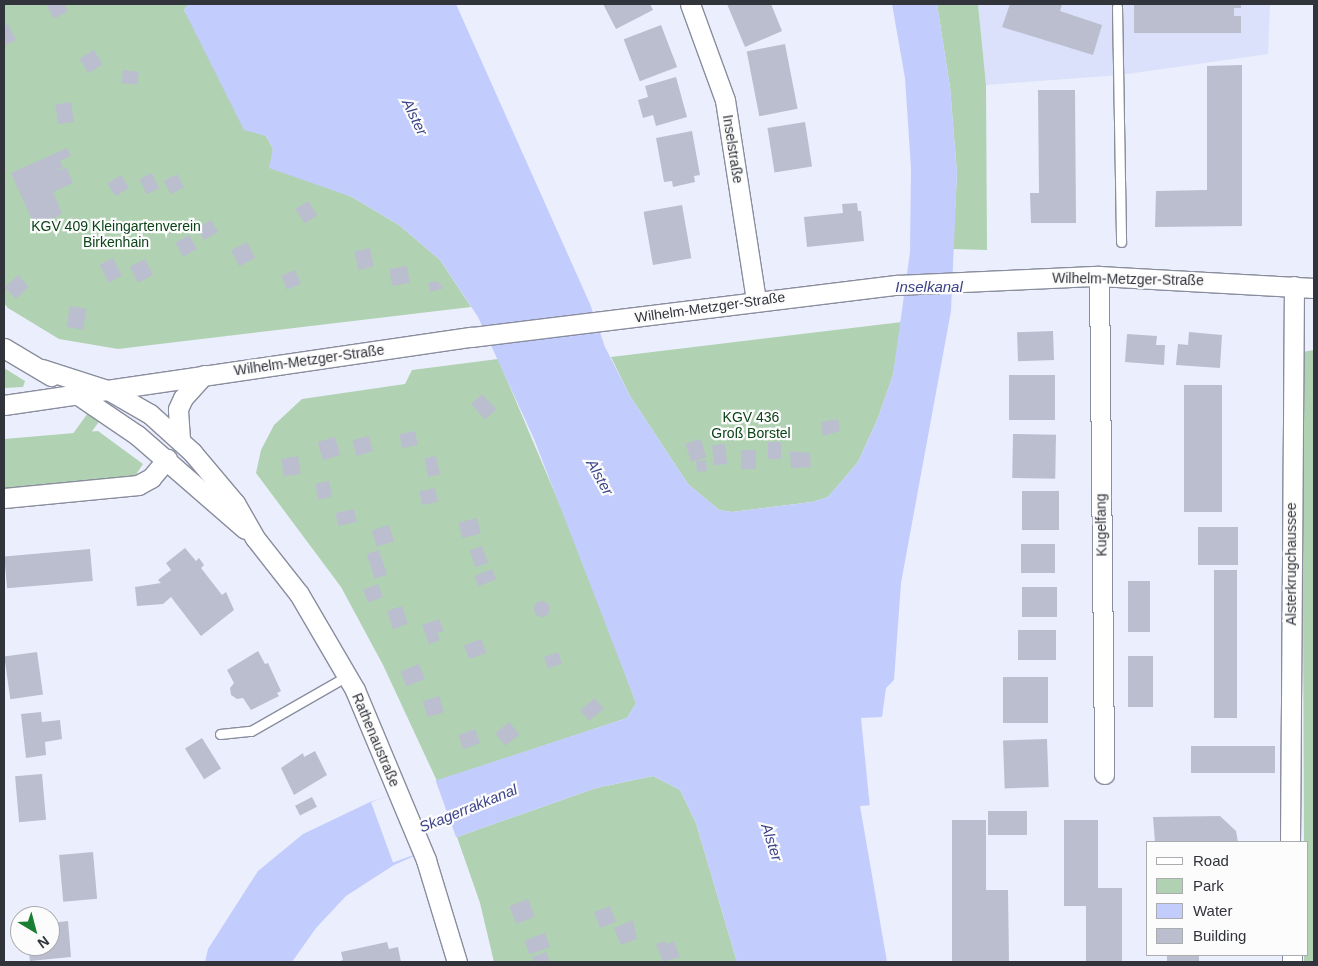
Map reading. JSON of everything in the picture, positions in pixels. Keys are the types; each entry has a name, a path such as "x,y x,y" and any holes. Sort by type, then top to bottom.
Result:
{"street":[{"name":"Inselstraße","path":"690,4 725,100 756,300"},
{"name":"Wilhelm-Metzger-Straße","path":"4,404 79,396 204,375 472,337 607,322 756,300 897,285 968,280 1099,276 1314,288"},
{"name":"Kugelfang","path":"1099,276 1104,774"},
{"name":"Alsterkrugchaussee","path":"1290,841 1294,286"},
{"name":"Wilhelm-Metzger-Straße","path":"4,348 42,370 79,396"},
{"name":"Wilhelm-Metzger-Straße","path":"42,370 110,391"},
{"path":"180,439 178,409 183,398 204,375"},
{"name":"Rathenaustraße","path":"110,391 150,414 180,439 235,503 255,538 299,594 347,676 381,746 426,860 457,962"},
{"name":"Rathenaustraße","path":"79,396 167,459 255,538"},
{"path":"4,498 138,486 151,478 167,459"}],"lane":[{"path":"1117,7 1121,242"},
{"path":"220,734 251,731 347,676"}],"shaded area":[{"path":"978,4 1270,4 1268,54 1120,75 986,85"}],"green space":[{"name":"KGV 409 Kleingartenverein Birkenhain","path":"4,4 189,4 184,10 254,131 266,136 273,149 272,160 352,197 399,225 440,260 471,307 118,349 59,339 8,308 4,303"},
{"path":"937,4 978,4 986,85 987,250 953,249 957,173 950,87"},
{"name":"KGV 436 Groß Borstel","path":"902,322 893,375 878,418 858,462 828,497 812,502 732,512 719,510 688,484 630,396 611,357"},
{"path":"1314,350 1314,962 1304,962 1304,956 1308,956 1308,841 1304,841 1302,352"},
{"path":"498,359 582,557 636,703 627,718 437,781 383,665 341,587 256,473 261,450 274,425 302,399 405,384 412,370"},
{"path":"4,368 25,381 23,387 4,388"},
{"path":"88,413 99,421 50,489 39,481"},
{"path":"98,431 143,464 135,476 4,490 4,439"},
{"path":"653,776 680,790 696,823 737,962 494,962 480,903 457,837 596,788"}],"water":[{"path":"189,4 456,4 590,304 605,347 630,396 688,484 719,510 732,512 812,502 828,497 858,462 878,418 893,375 910,252 911,168 905,78 892,4 937,4 950,87 957,173 951,311 901,583 894,680 886,688 882,717 861,718 873,838 897,962 737,962 696,823 680,790 653,776 596,788 457,837 394,865 346,896 316,928 292,962 205,962 208,949 258,871 303,834 370,802 627,718 636,703 534,439 478,317 440,260 399,225 352,197 269,168 273,149 266,136 244,130 184,10"}],"pier":[{"path":"435,779 457,839 393,862 371,802"},
{"path":"873,805 876,838 900,962 887,962 860,806"}],"building":[{"path":"46,4 64,4 68,11 54,19"},
{"path":"603,4 650,4 653,10 616,29"},
{"path":"727,4 771,4 782,31 745,47"},
{"path":"1010,4 1062,4 1060,11 1102,25 1093,55 1002,27"},
{"path":"1134,4 1241,4 1241,8 1234,8 1234,16 1241,16 1241,33 1134,33"},
{"path":"8,24 16,40 4,46 4,27"},
{"path":"661,25 677,67 640,81 624,39"},
{"path":"785,44 798,109 759,116 747,51"},
{"path":"94,50 103,65 88,73 79,59"},
{"path":"1242,65 1242,226 1155,227 1156,191 1207,190 1207,66"},
{"path":"123,70 139,72 137,85 121,83"},
{"path":"676,77 687,117 656,126 653,115 643,118 638,100 648,97 645,86"},
{"path":"1038,90 1075,90 1076,223 1031,223 1030,193 1039,193"},
{"path":"71,102 74,122 58,124 55,105"},
{"path":"805,122 812,166 775,172 767,128"},
{"path":"692,131 700,175 694,176 695,182 673,187 672,181 664,182 656,138"},
{"path":"67,148 71,156 60,161 63,167 57,170 67,168 73,183 53,192 62,214 52,219 54,224 37,231 11,173"},
{"path":"152,173 159,188 146,194 139,179"},
{"path":"177,174 184,187 171,194 164,181"},
{"path":"121,175 129,188 115,196 107,183"},
{"path":"308,201 317,215 305,223 295,209"},
{"path":"857,203 858,211 861,211 864,241 807,247 804,217 843,213 842,204"},
{"path":"682,205 691,258 653,265 644,212"},
{"path":"211,220 218,232 204,240 197,228"},
{"path":"189,235 197,249 183,257 175,243"},
{"path":"247,242 255,258 239,266 231,250"},
{"path":"370,248 374,267 358,270 354,251"},
{"path":"113,258 122,276 109,283 100,265"},
{"path":"145,259 153,275 138,283 130,267"},
{"path":"407,266 410,283 392,286 389,269"},
{"path":"295,270 301,284 287,290 281,276"},
{"path":"18,275 29,287 16,299 5,287"},
{"path":"437,281 444,288 430,292 428,283"},
{"path":"70,306 87,309 83,330 66,327"},
{"path":"1053,331 1054,360 1018,361 1017,332"},
{"path":"1189,332 1222,335 1220,368 1176,365 1178,344 1188,345"},
{"path":"1127,334 1157,336 1156,345 1165,345 1164,365 1125,362"},
{"path":"1009,375 1055,375 1055,420 1009,420"},
{"path":"1184,385 1222,385 1222,512 1184,512"},
{"path":"482,394 496,409 485,420 471,404"},
{"path":"838,419 840,431 823,436 821,422"},
{"path":"415,431 418,445 402,448 399,434"},
{"path":"1013,434 1056,435 1055,479 1012,478"},
{"path":"369,436 373,452 356,456 353,440"},
{"path":"335,437 340,455 323,460 318,442"},
{"path":"701,439 706,457 691,462 686,443"},
{"path":"768,442 781,442 781,459 768,459"},
{"path":"725,444 727,464 714,465 712,445"},
{"path":"741,450 756,450 756,469 741,469"},
{"path":"790,451 810,453 811,467 791,468"},
{"path":"298,456 301,474 284,476 281,459"},
{"path":"436,456 440,475 428,477 424,458"},
{"path":"706,460 707,471 697,472 696,461"},
{"path":"329,481 332,497 318,499 315,484"},
{"path":"435,488 438,502 422,505 419,491"},
{"path":"1022,491 1059,491 1059,530 1022,530"},
{"path":"354,509 357,522 338,526 335,513"},
{"path":"477,518 481,534 462,538 459,523"},
{"path":"389,525 394,541 377,547 372,530"},
{"path":"1198,527 1238,527 1238,565 1198,565"},
{"path":"1021,544 1055,544 1055,573 1021,573"},
{"path":"482,546 488,563 476,567 470,550"},
{"path":"185,548 196,561 199,558 204,565 201,568 222,595 226,592 234,610 201,636 171,597 163,604 137,606 135,587 161,583 158,580 171,570 166,563"},
{"path":"90,549 93,581 7,588 4,556"},
{"path":"379,550 387,575 375,579 367,554"},
{"path":"492,569 496,579 479,586 474,576"},
{"path":"1214,570 1237,570 1237,718 1214,718"},
{"path":"1128,581 1150,581 1150,632 1128,632"},
{"path":"378,584 383,597 368,603 363,590"},
{"path":"1022,587 1057,587 1057,617 1022,617"},
{"path":"539,601 545,601 550,606 548,615 539,617 534,612 534,606"},
{"path":"402,606 408,624 393,629 387,611"},
{"path":"439,619 444,631 437,633 440,640 429,644 422,625"},
{"path":"1018,630 1056,630 1056,660 1018,660"},
{"path":"481,639 486,653 469,659 464,645"},
{"path":"258,651 265,664 268,663 281,691 277,693 279,696 251,710 243,698 237,699 231,695 230,688 234,683 227,670"},
{"path":"37,652 43,695 10,699 4,657"},
{"path":"558,652 562,663 548,668 544,657"},
{"path":"1128,656 1153,656 1153,707 1128,707"},
{"path":"419,664 425,679 406,686 400,671"},
{"path":"1003,677 1048,677 1048,723 1003,723"},
{"path":"439,696 444,712 428,717 423,701"},
{"path":"595,698 604,709 589,721 580,710"},
{"path":"41,712 42,722 60,720 62,739 45,742 46,755 26,758 21,714"},
{"path":"509,722 519,734 505,746 495,734"},
{"path":"475,729 480,743 463,749 458,735"},
{"path":"202,738 221,769 204,779 185,749"},
{"path":"1047,739 1049,787 1005,789 1003,741"},
{"path":"1191,746 1275,746 1275,773 1191,773"},
{"path":"315,751 327,775 294,795 281,768 303,753 304,757"},
{"path":"42,774 46,820 19,822 15,776"},
{"path":"312,797 317,807 300,815 295,806"},
{"path":"988,811 1027,811 1027,835 988,835"},
{"path":"1220,816 1236,831 1238,841 1155,841 1153,817"},
{"path":"952,820 986,820 986,890 1008,890 1009,962 952,962"},
{"path":"1064,820 1098,820 1098,888 1122,888 1122,962 1086,962 1086,906 1064,906"},
{"path":"93,852 97,899 63,902 59,855"},
{"path":"528,899 535,917 516,924 509,906"},
{"path":"610,906 616,922 600,928 594,912"},
{"path":"633,920 637,939 621,945 614,928"},
{"path":"68,921 71,957 30,961 29,956 60,956 60,922"},
{"path":"545,933 550,947 529,955 524,941"},
{"path":"665,941 666,944 674,941 680,957 663,962 656,944"},
{"path":"387,942 389,949 398,947 401,962 337,962 343,960 341,952"},
{"path":"546,952 550,962 534,962 532,957"},
{"path":"1167,956 1199,956 1199,962 1167,962"}],"water label":[{"name":"Alster","path":"415,117"},
{"name":"Inselkanal","path":"929,287"},
{"name":"Alster","path":"600,477"},
{"name":"Skagerrakkanal","path":"468,808"},
{"name":"Alster","path":"772,842"}]}
